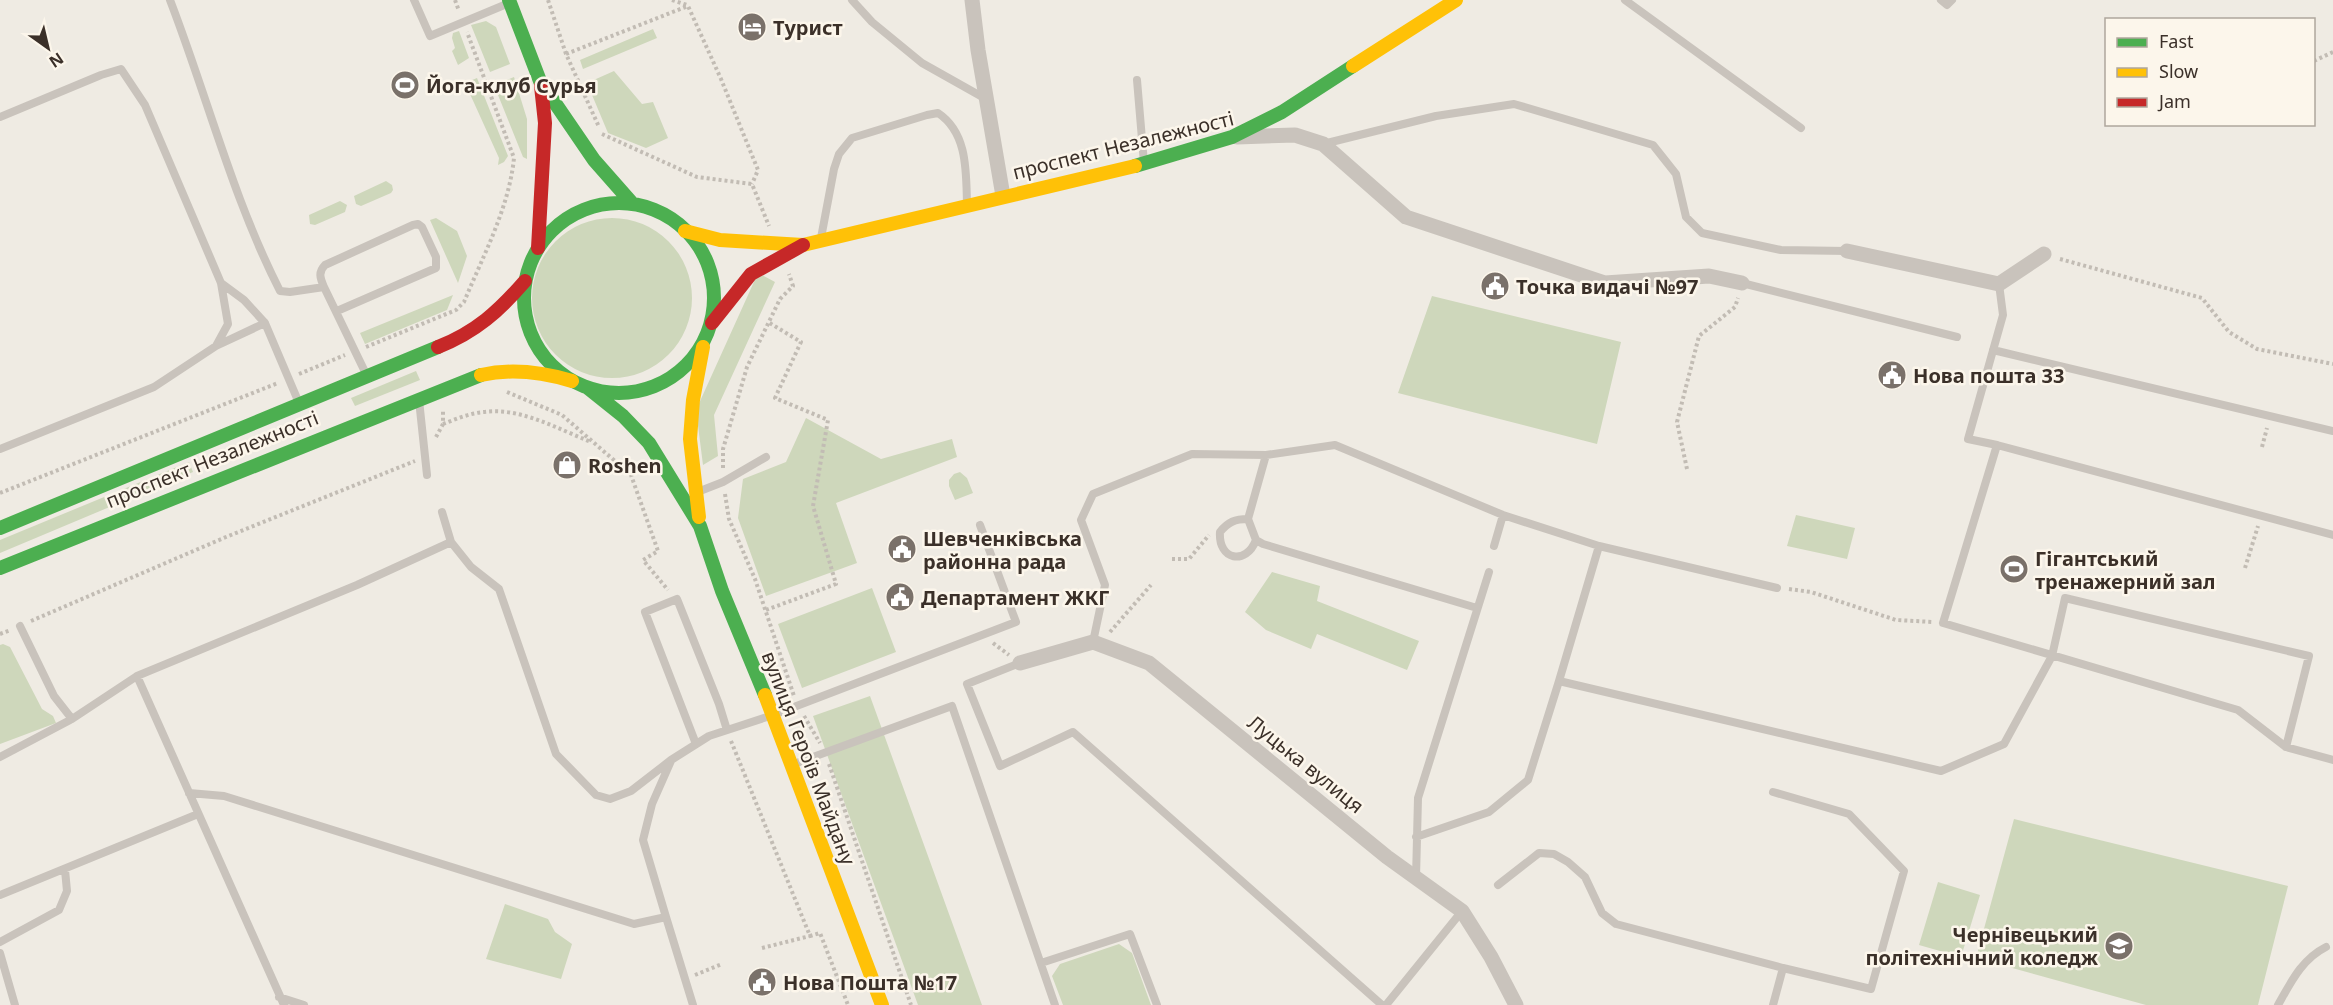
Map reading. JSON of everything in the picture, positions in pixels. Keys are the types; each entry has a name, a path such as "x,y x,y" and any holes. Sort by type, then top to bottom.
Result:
{"main road":[{"path":"1232,137 1282,112 1456,0"},
{"path":"509,1 540,81 594,160 631,202"},
{"path":"538,248 545,123 540,81"},
{"name":"проспект Незалежності","path":"803,245 1145,164 1232,137"},
{"path":"613,202 631,202 651,207 685,231 699,244 709,262 714,282 715,302 712,323 693,360 677,374 659,385 639,391 619,393 588,388 572,381 557,370 535,343 524,308 525,281 530,264 549,233 562,221 578,212 594,205 613,202"},
{"path":"685,231 720,240 803,245"},
{"path":"712,323 751,274 803,245"},
{"name":"проспект Незалежності","path":"0,528 463,337 500,309 525,281"},
{"path":"699,526 690,439 693,400 704,342"},
{"name":"проспект Незалежності","path":"0,568 473,377 508,370 555,375 572,381"},
{"path":"588,388 623,416 649,443 699,526"},
{"name":"вулиця Героїв Майдану","path":"699,526 882,1005"}],"street":[{"path":"972,0 1003,196"},
{"name":"проспект Незалежності","path":"1232,137 1295,135 1323,144 1406,217 1605,283 1709,276 1742,283"},
{"path":"1847,251 1999,284 2044,254"},
{"path":"1020,663 1096,643"},
{"name":"Луцька вулиця","path":"1096,643 1149,663 1416,880 1462,911 1491,957 1516,1005"}],"lane":[{"path":"170,0 192,57 237,191 280,291 290,292 324,287"},
{"path":"414,0 429,36 509,1"},
{"path":"852,0 872,22 922,63 987,100"},
{"path":"1625,0 1801,128"},
{"path":"1941,0 1947,5 1952,0"},
{"path":"0,117 121,69 145,105 221,283 228,324 216,346"},
{"path":"1137,80 1145,164"},
{"path":"1323,144 1436,116 1514,104 1653,145 1676,174 1686,217 1702,233 1781,250 1847,251"},
{"path":"821,242 834,169 839,154 852,138 927,115 938,113 948,120 960,142 966,159 967,205"},
{"path":"337,311 436,268 436,257 422,226 413,225 325,265 320,271 324,287 368,377"},
{"path":"221,283 244,300 265,323 300,405"},
{"path":"1742,283 1957,337"},
{"path":"1999,284 2002,315 1968,440 1997,445 2333,535"},
{"path":"0,449 154,387 216,346 265,323"},
{"path":"1993,350 2333,431"},
{"path":"419,399 427,475"},
{"path":"1096,643 1104,585 1081,520 1094,494 1192,454 1266,455 1335,445 1503,515 1599,546 1778,588"},
{"path":"1997,445 1943,622 2238,710 2286,747 2333,760"},
{"path":"1266,455 1248,519 1256,540 1477,608"},
{"path":"696,493 723,482 766,457"},
{"path":"442,512 451,542 471,567 499,589 556,754 596,795 610,798 630,791 696,744 727,730 773,715 1016,622 980,525"},
{"path":"1494,546 1503,515"},
{"path":"1248,519 1236,519 1225,526 1220,532 1222,545 1233,557 1244,555 1256,540"},
{"path":"0,757 72,719 137,676 357,585 451,542"},
{"path":"1416,837 1489,813 1528,780 1599,546"},
{"path":"1416,880 1418,798 1489,572"},
{"path":"1559,681 1941,771 2004,744 2052,656 2065,598 2309,656 2286,747"},
{"path":"696,744 645,612 677,599 727,730"},
{"path":"20,626 54,696 72,719"},
{"path":"1020,663 967,684 1000,766 1073,732 1384,1005 1462,911"},
{"path":"137,676 284,1005"},
{"path":"791,765 952,706 1055,1005"},
{"path":"671,760 652,804 644,840 693,1005"},
{"path":"189,792 224,796 634,924 666,917"},
{"path":"1498,885 1539,853 1554,854 1568,862 1585,877 1602,913 1616,924 1871,989 1904,871 1849,814 1773,792"},
{"path":"0,895 198,813"},
{"path":"0,942 59,910 67,891 65,870"},
{"path":"1041,963 1130,934 1157,1005"},
{"path":"2278,1005 2293,978 2306,961 2326,946"},
{"path":"0,953 15,1005"},
{"path":"1773,1005 1783,968"},
{"path":"279,997 304,1005"}],"path":[{"path":"0,493 456,310 464,302 496,228 512,178 514,158 455,0"},
{"path":"548,0 566,54 603,135 697,177 753,184"},
{"path":"672,0 688,6 721,79 758,170 753,184 777,244"},
{"path":"566,54 688,6"},
{"path":"2315,60 2333,52"},
{"path":"2044,254 2202,298 2229,332 2257,349 2333,364"},
{"path":"782,258 793,286 780,299 747,367 723,449 723,482 729,519 755,579 797,705 825,752 911,1005"},
{"path":"1687,470 1677,422 1699,336 1735,308 1742,283"},
{"path":"766,610 836,584 813,506 828,420 775,398 801,342 768,322"},
{"path":"495,392 507,392 562,415 631,475 658,551 643,560 677,599"},
{"path":"0,634 226,537 425,457 443,423 443,406"},
{"path":"443,423 485,411 505,411 520,414 595,443"},
{"path":"2262,447 2271,415"},
{"path":"2245,568 2261,516"},
{"path":"1172,559 1189,559 1215,528 1220,532"},
{"path":"1096,643 1151,585"},
{"path":"1778,588 1811,592 1896,620 1943,622"},
{"path":"983,635 1020,663"},
{"path":"727,730 810,936"},
{"path":"762,948 820,933 848,1005"},
{"path":"684,980 722,964"}],"green space":[{"path":"486,21 496,27 510,64 490,72 471,25"},
{"path":"653,29 657,38 583,69 580,60"},
{"path":"459,31 469,58 458,65 452,51 455,48 452,38 453,33"},
{"path":"614,71 642,104 653,102 668,138 646,148 608,133 587,83"},
{"path":"514,77 527,119 527,159 523,157 494,85"},
{"path":"477,78 508,156 498,165 499,158 465,83"},
{"path":"386,181 392,185 391,193 361,206 356,204 354,196"},
{"path":"340,201 347,205 345,212 315,225 310,224 309,215"},
{"path":"436,218 457,231 467,256 458,283 430,220"},
{"path":"612,218 628,219 643,224 657,231 669,241 679,253 686,267 691,282 691,314 686,329 679,343 669,355 657,365 643,372 628,377 612,378 596,377 581,372 567,365 555,355 545,343 538,329 533,314 532,298 533,282 538,267 545,253 555,241 567,231 581,224 596,219"},
{"path":"758,273 775,282 714,415 718,456 703,465 696,410"},
{"path":"453,295 447,310 365,344 360,333"},
{"path":"1432,296 1621,342 1597,444 1398,393"},
{"path":"416,371 420,380 355,406 351,398"},
{"path":"806,418 881,459 952,439 957,457 836,503 857,563 766,596 738,518 743,479 786,462"},
{"path":"189,462 193,472 0,553 0,540"},
{"path":"960,472 967,478 973,493 955,500 949,480 954,474"},
{"path":"1796,515 1855,528 1847,559 1787,546"},
{"path":"1272,572 1320,586 1317,601 1419,641 1407,670 1317,634 1311,649 1266,630 1245,612"},
{"path":"872,588 896,652 802,688 778,624"},
{"path":"0,645 10,647 42,709 53,716 56,723 0,744"},
{"path":"870,696 982,1005 918,1005 813,716"},
{"path":"2014,819 2288,886 2258,1005 2146,1005 1976,958"},
{"path":"1938,882 1980,895 1961,957 1919,945"},
{"path":"505,904 548,919 555,932 572,944 561,979 486,959"},
{"path":"1119,944 1132,953 1151,1005 1063,1005 1052,976 1060,964"}],"traffic: fast":[{"path":"509,0 540,81 594,160 631,202"},
{"path":"1135,166 1232,137 1282,112 1353,66"},
{"path":"610,203 628,203 664,214 679,224 693,238 710,270 714,298 710,326 703,343 693,358 679,372 647,389 628,393 610,393 574,382 559,372 545,358 528,326 524,307 524,289 535,253 545,238 559,224 591,207 610,203"},
{"path":"0,528 438,347"},
{"path":"0,568 481,375"},
{"path":"588,388 623,416 649,443 700,526 722,591 765,695"}],"traffic: slow":[{"path":"1353,66 1456,0"},
{"path":"685,231 720,240 803,245 1135,166"},
{"path":"699,517 690,439 693,400 703,347"},
{"path":"481,375 527,372 572,381"},
{"path":"765,695 882,1005"}],"traffic: jam":[{"path":"538,248 545,123 541,86"},
{"path":"712,323 751,274 803,245"},
{"path":"438,347 464,335 486,320 525,281"}],"place":[{"name":"Турист","path":"752,27"},
{"name":"Йога-клуб Сурья","path":"405,85"},
{"name":"Точка видачі №97","path":"1495,286"},
{"name":"Нова пошта 33","path":"1892,375"},
{"name":"Roshen","path":"567,465"},
{"name":"Шевченківська районна рада","path":"902,549"},
{"name":"Гігантський тренажерний зал","path":"2014,569"},
{"name":"Департамент ЖКГ","path":"900,597"},
{"name":"Чернівецький політехнічний коледж","path":"2119,946"},
{"name":"Нова Пошта №17","path":"762,982"}]}
